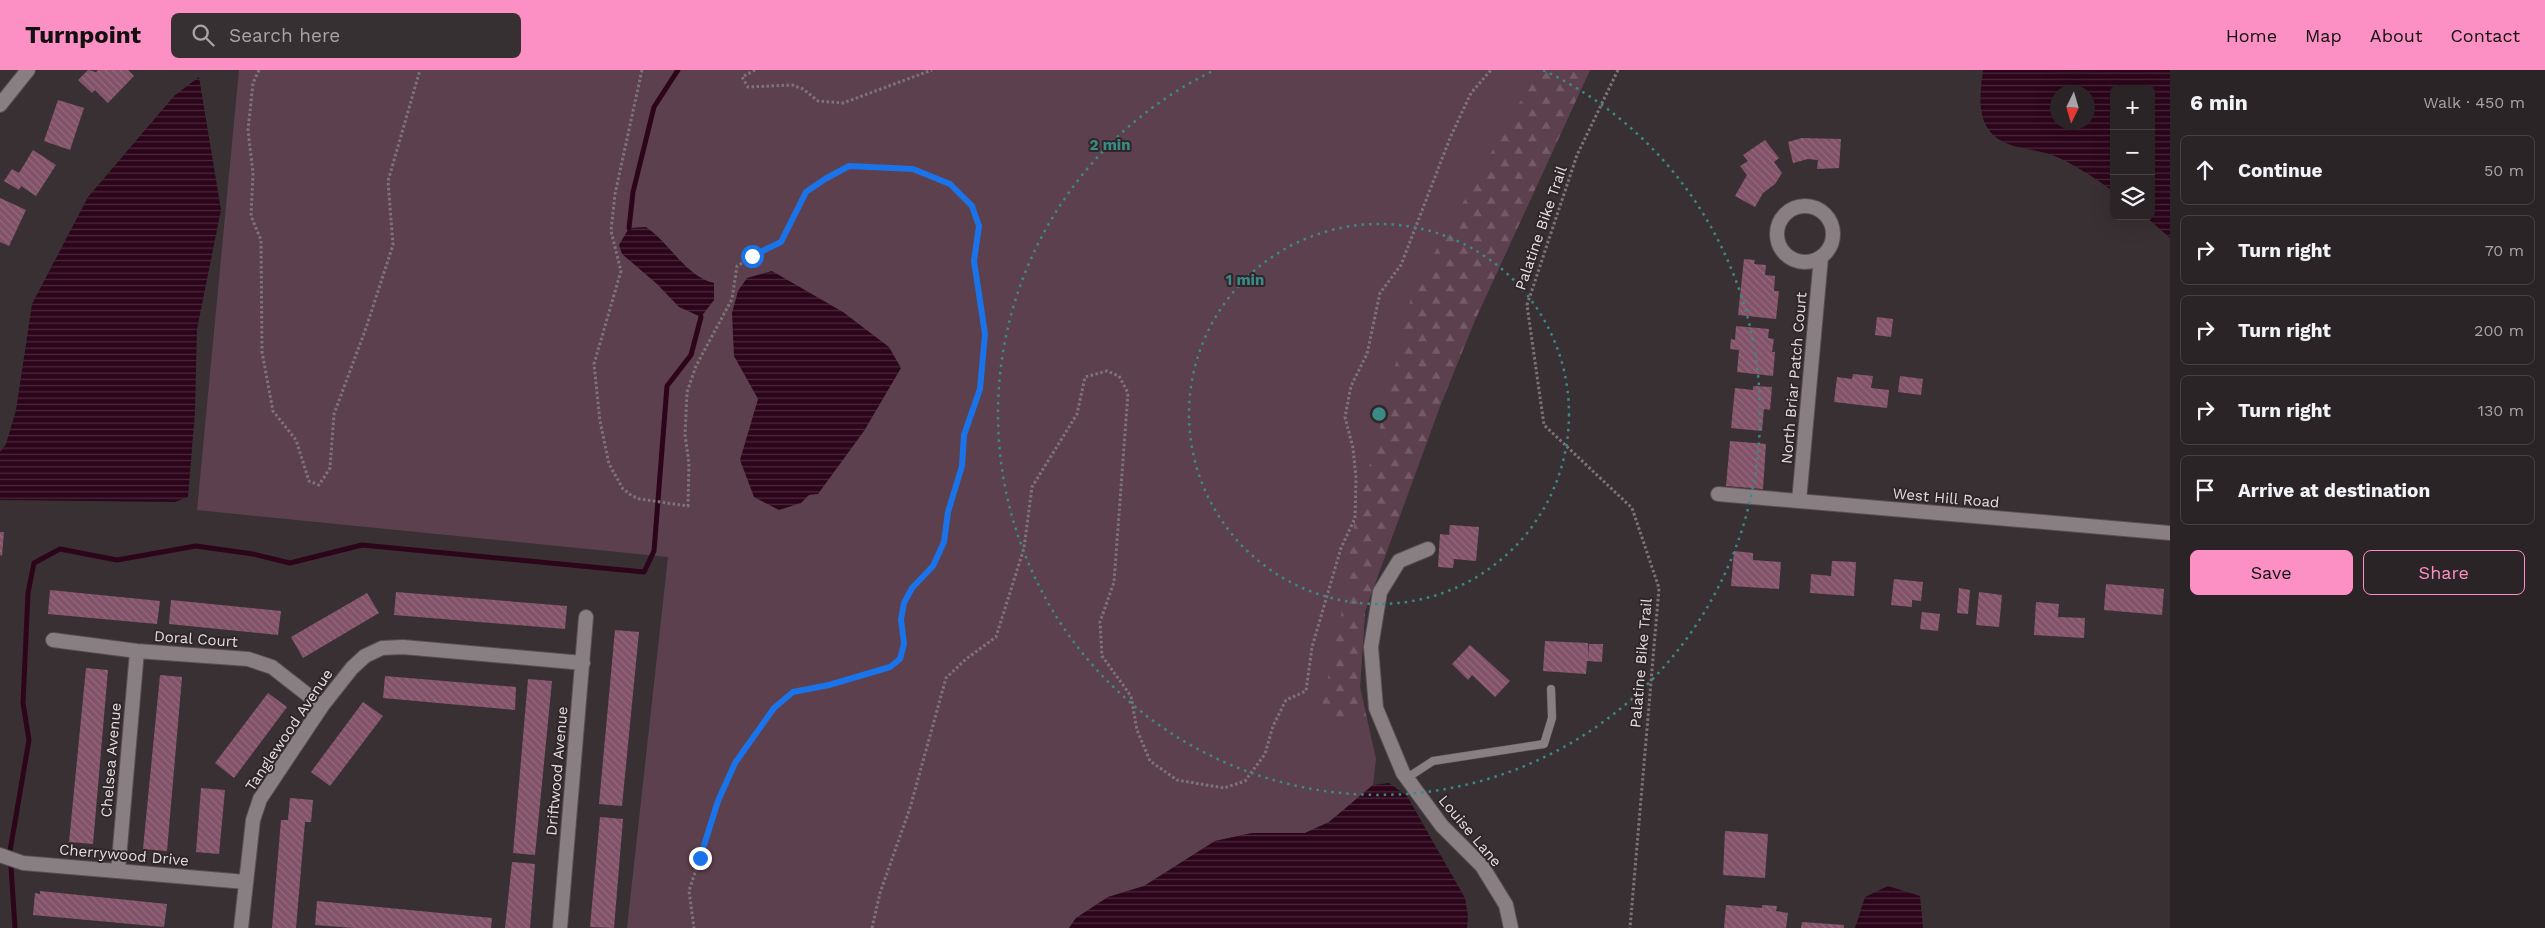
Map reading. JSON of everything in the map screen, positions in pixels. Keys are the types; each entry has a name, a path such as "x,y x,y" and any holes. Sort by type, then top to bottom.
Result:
{"street":[{"path":"0,104 28,70"},
{"name":"North Briar Patch Court","path":"1799,501 1821,257 1829,249 1833,239 1832,228 1828,218 1820,211 1810,207 1799,207 1789,212 1782,219 1778,229 1778,240 1782,250 1790,258 1800,262 1811,262 1821,257"},
{"name":"West Hill Road","path":"1718,494 2170,533"},
{"name":"Louise Lane","path":"1428,549 1399,561 1380,592 1371,647 1376,708 1407,778 1442,826 1482,866 1506,906 1511,928"},
{"name":"Driftwood Avenue","path":"560,928 586,617"},
{"name":"Doral Court","path":"53,640 137,651 248,659 272,668 322,706"},
{"name":"Tanglewood Avenue","path":"241,928 253,820 260,799 322,706 352,668 365,656 382,648 403,647 582,663"},
{"name":"Chelsea Avenue","path":"118,871 137,651"},
{"name":"Cherrywood Drive","path":"0,855 23,863 246,882"}],"lane":[{"path":"1407,778 1433,761 1544,744 1552,718 1551,689"}],"path":[{"path":"259,70 253,83 248,130 253,172 251,216 261,240 262,352 273,411 296,440 309,481 319,485 330,468 334,414 394,245 388,181 420,70"},
{"path":"642,70 615,194 611,231 621,271 594,364 600,421 609,464 623,489 632,496 640,499 688,506 689,463 685,435 687,392 696,366 732,299 737,266 781,242 806,192 849,166 913,169 950,184 972,206 979,226 974,261 985,334 980,389 964,435 962,466 948,512 944,542 933,566 912,588 904,603 901,619 904,644 900,659 890,667 829,685 793,692 774,708 735,763 718,801 689,891 694,928"},
{"path":"755,70 742,77 748,87 792,85 803,89 818,101 843,103 932,70"},
{"path":"872,928 880,893 912,799 946,678 966,659 996,637 1024,548 1032,487 1077,414 1085,377 1107,372 1119,376 1128,393 1114,582 1100,622 1102,656 1131,696 1137,730 1150,761 1177,780 1224,788 1245,781 1265,754 1273,726 1286,700 1306,691 1312,647 1340,548 1355,518 1356,478 1354,448 1345,417 1350,386 1367,354 1380,293 1402,265 1450,138 1471,93 1491,70"},
{"name":"Palatine Bike Trail","path":"1618,70 1578,155 1527,305 1544,425 1632,508 1658,588 1630,928"}],"green space":[{"path":"239,70 1590,70 1475,320 1425,442 1365,611 1360,687 1376,759 1373,785 1329,822 1305,833 1252,833 1215,841 1144,886 1108,897 1076,918 1069,928 627,928 668,557 197,510"},
{"path":"1538,70 1590,70 1475,320 1441,404 1365,611 1360,687 1367,720 1320,715 1341,615 1355,518 1384,413 1412,293"}],"shaded area":[{"path":"1983,70 2170,70 2170,238 2150,220 2155,220 2155,85 2110,85 2110,189 2084,172 2052,155 2000,140 1986,126 1980,99"},
{"path":"199,77 221,210 197,329 195,412 188,497 175,502 0,500 0,452 6,444 16,410 32,304 88,197 174,96"},
{"path":"646,227 695,274 714,283 714,300 701,317 679,307 657,284 622,254 619,245 629,228"},
{"path":"772,271 843,312 889,347 901,368 864,431 818,494 809,495 801,503 779,510 754,497 740,460 758,399 734,356 732,313 738,291 747,278"},
{"path":"1389,783 1407,796 1465,898 1468,916 1467,928 1069,928 1076,918 1108,897 1144,886 1215,841 1252,833 1305,833 1329,822 1373,785"},
{"path":"1888,886 1920,896 1923,928 1855,928 1865,897"}],"building":[{"path":"88,70 96,72 98,70 128,70 134,76 108,103 95,90 92,93 78,80"},
{"path":"58,100 84,108 70,150 44,141"},
{"path":"1802,138 1841,139 1839,168 1817,169 1818,160 1808,159 1793,163 1788,142"},
{"path":"1765,140 1779,158 1774,162 1782,173 1775,184 1763,193 1755,207 1735,196 1747,175 1740,166 1748,161 1743,155"},
{"path":"33,150 56,165 36,196 21,186 19,190 4,181 12,169 19,173"},
{"path":"0,198 26,210 9,246 0,242"},
{"path":"1744,259 1755,260 1754,264 1766,265 1765,275 1775,276 1774,291 1779,291 1776,319 1738,315"},
{"path":"1877,317 1893,319 1891,337 1875,335"},
{"path":"1736,326 1769,329 1768,338 1774,339 1772,352 1775,352 1773,376 1737,372 1739,350 1730,349 1731,339 1735,340"},
{"path":"1853,374 1873,376 1871,388 1889,390 1887,408 1834,402 1837,377 1852,379"},
{"path":"1900,376 1923,379 1921,395 1898,392"},
{"path":"1753,386 1772,387 1770,410 1764,409 1762,431 1731,428 1735,388 1753,390"},
{"path":"1730,441 1766,444 1763,489 1726,486"},
{"path":"1450,525 1479,527 1476,561 1454,559 1453,568 1438,567 1440,534 1449,535"},
{"path":"0,532 4,532 2,556 0,555"},
{"path":"1734,551 1753,553 1753,560 1781,562 1779,589 1731,586"},
{"path":"1832,561 1856,562 1854,596 1810,593 1811,574 1831,576"},
{"path":"1894,579 1923,582 1921,601 1912,600 1912,607 1891,605"},
{"path":"2106,584 2164,589 2162,615 2104,610"},
{"path":"1959,588 1970,590 1968,614 1957,613"},
{"path":"50,590 160,601 157,624 48,614"},
{"path":"396,592 567,606 565,629 394,615"},
{"path":"1979,592 2002,595 1999,627 1976,625"},
{"path":"367,593 379,613 303,658 291,637"},
{"path":"171,600 281,611 278,635 169,624"},
{"path":"2036,602 2059,604 2058,617 2085,618 2084,638 2034,635"},
{"path":"1922,612 1940,614 1938,631 1920,629"},
{"path":"615,630 639,632 622,806 599,804"},
{"path":"1545,641 1588,643 1588,658 1589,644 1603,644 1602,662 1587,661 1586,674 1543,671"},
{"path":"1470,645 1510,681 1495,697 1472,675 1468,680 1452,664"},
{"path":"86,668 108,670 93,844 69,842"},
{"path":"160,675 182,677 167,851 143,849"},
{"path":"385,676 516,687 515,710 383,698"},
{"path":"528,679 552,681 535,855 513,853"},
{"path":"268,693 287,707 234,778 215,763"},
{"path":"363,702 383,716 330,786 311,772"},
{"path":"201,788 225,790 219,854 196,852"},
{"path":"290,798 313,800 311,822 305,822 296,928 272,928 281,820 288,820"},
{"path":"600,817 623,819 614,928 590,927"},
{"path":"1725,831 1768,834 1765,878 1723,875"},
{"path":"512,862 535,864 530,928 505,928"},
{"path":"40,891 167,904 164,927 33,915 35,893 40,894"},
{"path":"317,901 492,918 491,928 353,928 315,925"},
{"path":"1726,905 1762,908 1762,905 1777,906 1776,911 1788,913 1786,928 1724,928"},
{"path":"1802,922 1844,925 1844,928 1801,928"}],"waterway":[{"path":"629,228 633,192 654,107 678,70"},
{"path":"15,928 10,851 29,740 23,703 28,593 34,563 60,549 117,560 196,546 253,554 290,563 362,545 644,572 654,551 667,386 691,355 701,317"}],"route":[{"path":"700,858 718,801 735,763 774,708 793,692 829,685 890,667 900,659 904,644 901,619 904,603 912,588 933,566 944,542 948,512 962,466 964,435 980,389 985,334 974,261 979,226 972,206 950,184 913,169 849,166 806,192 781,242 752,256"}]}
